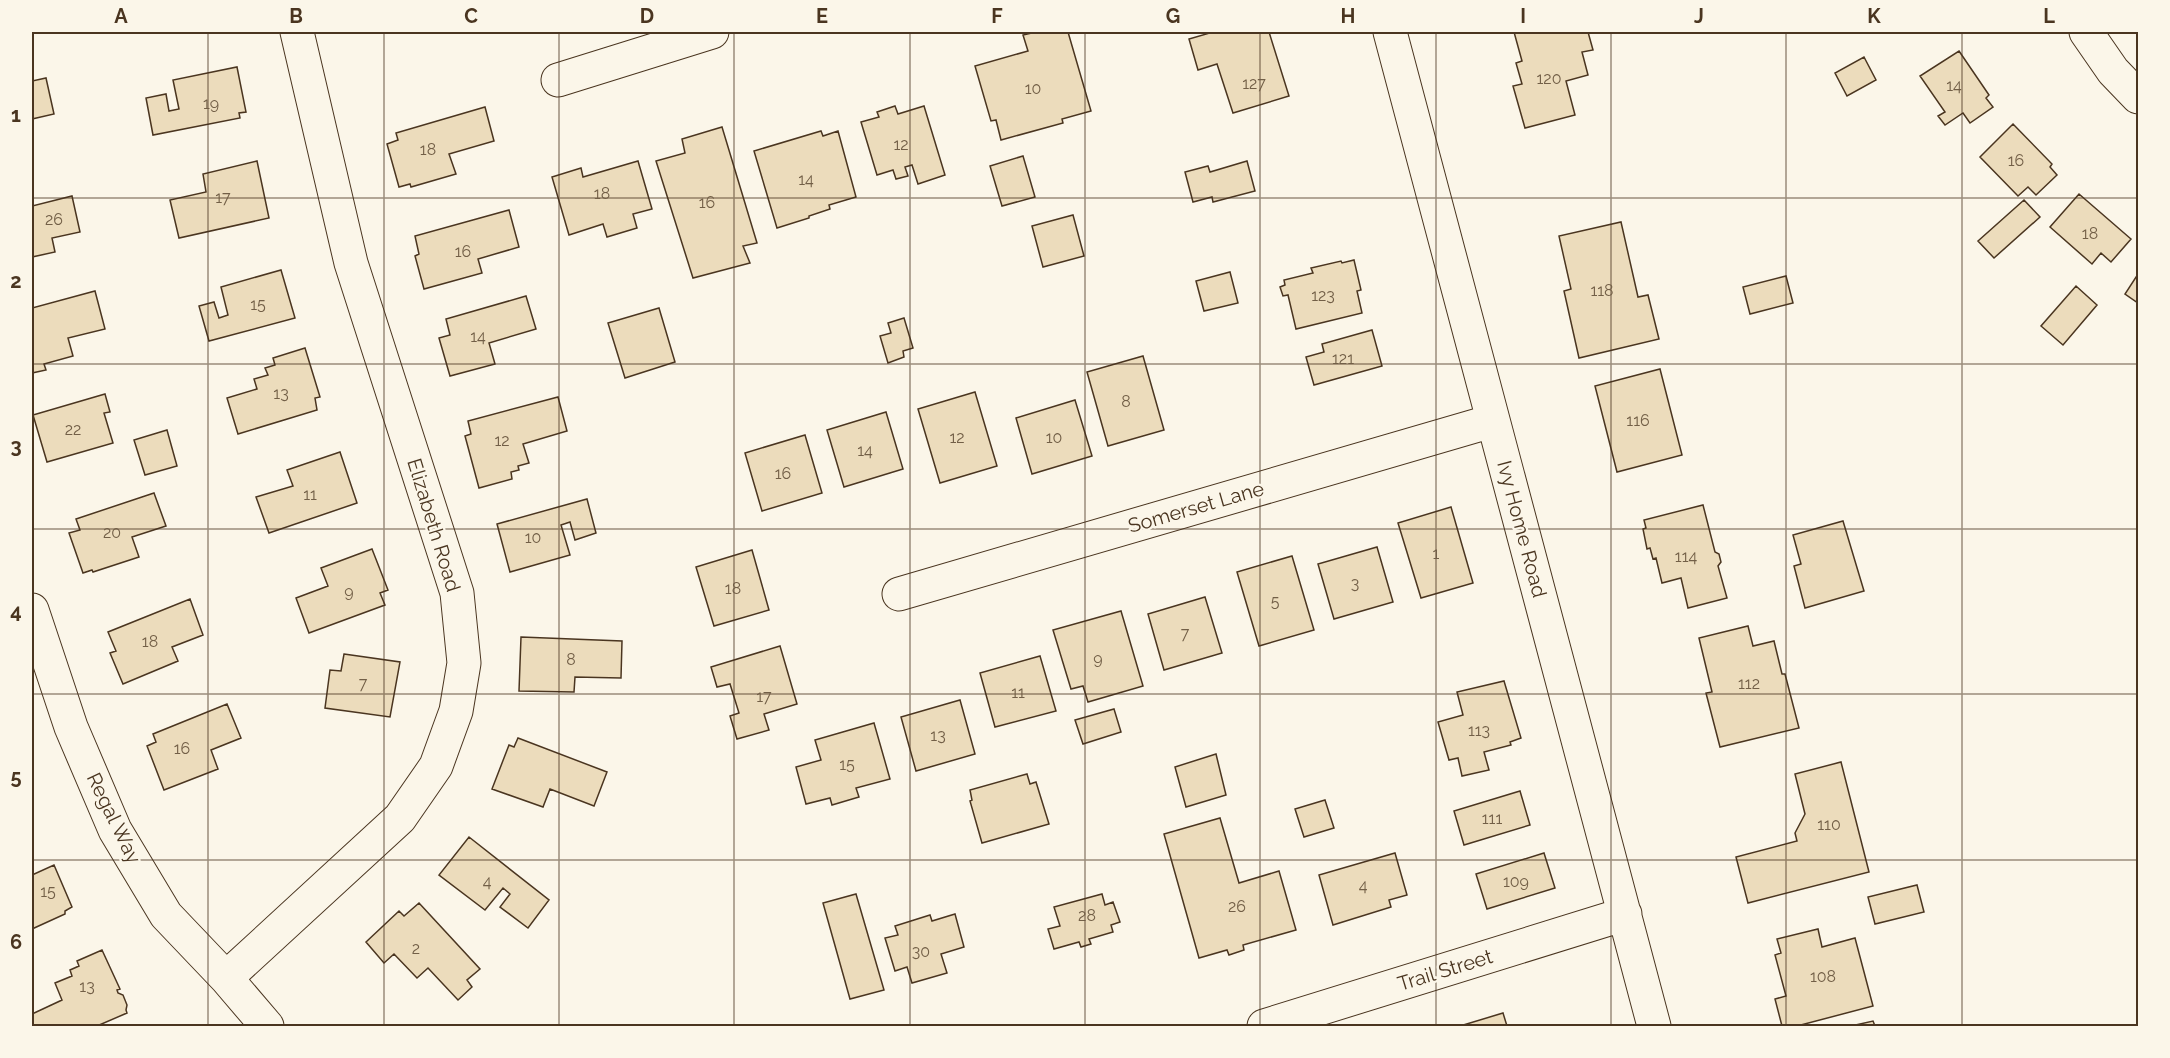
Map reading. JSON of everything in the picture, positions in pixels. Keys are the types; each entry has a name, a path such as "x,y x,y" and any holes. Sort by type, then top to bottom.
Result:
{"street":[{"name":"Elizabeth Road","path":"226,978 400,818 436,766 456,711 464,663 457,593 351,263 297,32"},
{"path":"558,80 712,32"},
{"name":"Ivy Home Road","path":"1390,32 1654,1026"},
{"path":"2086,32 2113,71 2139,97"},
{"name":"Somerset Lane","path":"899,594 1492,421"},
{"name":"Regal Way","path":"32,610 72,727 115,830 166,915 226,978 267,1026"},
{"name":"Trail Street","path":"1264,1026 1626,914"}],"building":[{"path":"1036,32 1068,32 1091,111 1062,119 1063,123 1001,140 996,120 991,121 975,66 1028,51 1023,35"},
{"path":"1209,32 1269,32 1289,96 1233,113 1217,64 1198,70 1189,39"},
{"path":"1514,32 1588,32 1593,50 1582,52 1588,75 1566,81 1575,115 1525,128 1513,86 1522,84 1516,63 1522,61"},
{"path":"1959,51 1989,95 1986,98 1993,107 1970,123 1963,113 1945,125 1938,116 1945,112 1920,76"},
{"path":"1864,57 1876,80 1847,96 1835,73"},
{"path":"237,67 246,112 239,113 240,118 153,135 146,98 166,94 169,111 179,109 173,80"},
{"path":"46,78 54,114 32,119 32,81"},
{"path":"895,106 898,114 924,106 945,175 918,184 912,165 905,167 908,176 896,179 893,170 877,175 861,122 879,117 877,112"},
{"path":"485,107 494,141 449,154 456,174 411,187 410,184 399,187 387,144 398,140 396,133"},
{"path":"2013,124 2052,164 2050,167 2057,175 2036,195 2028,187 2018,196 1980,157"},
{"path":"722,127 757,243 743,246 750,263 693,278 656,161 685,153 682,139"},
{"path":"821,131 823,136 838,131 856,197 829,205 830,209 777,228 754,151"},
{"path":"1023,156 1035,197 1002,206 990,166"},
{"path":"257,161 269,218 179,238 170,200 206,192 203,174"},
{"path":"638,161 652,209 633,214 637,228 607,237 603,224 569,235 552,177 581,168 583,177"},
{"path":"1247,161 1255,191 1213,202 1212,197 1193,202 1185,172 1208,166 1210,172"},
{"path":"2079,194 2131,239 2111,262 2101,253 2092,264 2050,227"},
{"path":"72,196 80,232 52,238 55,252 32,257 32,206"},
{"path":"2024,200 2040,217 1994,258 1978,241"},
{"path":"509,210 519,247 478,259 482,273 424,289 415,256 419,254 415,236"},
{"path":"1073,215 1084,256 1043,267 1032,226"},
{"path":"1621,222 1638,297 1648,295 1659,339 1579,358 1564,291 1571,289 1559,236"},
{"path":"1354,260 1361,290 1357,291 1362,313 1296,329 1288,295 1283,296 1280,287 1285,285 1284,280 1313,273 1311,268"},
{"path":"281,270 295,318 209,341 199,306 214,302 219,318 228,315 221,287"},
{"path":"1230,272 1238,303 1204,311 1196,281"},
{"path":"2138,274 2138,303 2125,294"},
{"path":"1786,276 1793,303 1750,314 1743,287"},
{"path":"2076,286 2097,305 2063,345 2041,326"},
{"path":"95,291 105,329 68,338 73,356 44,364 46,370 32,373 32,308"},
{"path":"526,296 536,329 489,343 495,364 450,376 439,338 450,335 446,319"},
{"path":"659,308 675,362 625,378 608,323"},
{"path":"904,318 913,348 903,351 904,357 888,363 880,336 891,333 888,323"},
{"path":"1372,330 1382,366 1314,385 1306,357 1324,352 1322,344"},
{"path":"305,348 320,397 315,398 317,410 238,434 227,398 257,389 254,379 268,375 265,368 275,365 273,358"},
{"path":"1143,356 1164,430 1108,446 1087,372"},
{"path":"1660,369 1682,455 1617,472 1595,386"},
{"path":"975,392 997,466 940,483 918,409"},
{"path":"105,394 110,412 104,413 113,443 47,462 33,415"},
{"path":"558,397 567,431 523,444 529,463 518,466 519,470 511,472 512,479 479,488 465,436 471,434 468,421"},
{"path":"1075,400 1092,456 1032,474 1016,418"},
{"path":"886,412 903,469 844,487 827,430"},
{"path":"167,430 177,466 145,475 134,440"},
{"path":"805,435 822,493 762,511 745,453"},
{"path":"340,452 357,503 269,533 256,497 293,486 287,470"},
{"path":"154,493 166,526 132,537 139,557 83,573 69,533 80,530 76,519"},
{"path":"587,499 596,533 575,540 570,522 561,525 570,555 510,572 497,524"},
{"path":"1703,505 1715,552 1719,554 1721,562 1718,566 1727,598 1688,608 1681,578 1662,583 1656,558 1653,559 1650,548 1647,549 1643,529 1646,528 1644,520"},
{"path":"1451,507 1473,583 1421,598 1398,523"},
{"path":"1843,521 1864,591 1805,608 1794,566 1801,564 1793,535"},
{"path":"1377,547 1393,602 1334,619 1318,564"},
{"path":"372,549 388,590 380,593 385,605 309,633 296,598 328,586 321,568"},
{"path":"752,550 769,610 714,626 696,567"},
{"path":"1292,556 1314,630 1259,646 1237,572"},
{"path":"1205,597 1222,653 1164,670 1148,614"},
{"path":"190,599 203,635 172,647 178,661 123,684 110,653 116,651 108,632"},
{"path":"1121,611 1143,686 1088,702 1083,686 1071,689 1053,630"},
{"path":"1748,626 1753,646 1774,641 1799,728 1720,747 1706,693 1712,692 1699,638"},
{"path":"521,637 622,641 621,678 575,677 574,692 519,691"},
{"path":"780,646 797,704 764,714 769,730 737,739 730,716 739,713 730,684 717,687 711,667"},
{"path":"344,654 400,662 390,717 325,708 330,670 341,671"},
{"path":"1040,656 1056,711 995,727 980,673"},
{"path":"1504,681 1521,738 1510,742 1511,745 1484,752 1489,770 1462,776 1458,758 1449,760 1438,722 1463,715 1457,692"},
{"path":"960,700 975,754 916,771 901,717"},
{"path":"227,704 241,738 211,750 218,769 164,790 147,746 156,742 153,734"},
{"path":"1114,709 1121,732 1083,744 1075,720"},
{"path":"874,723 890,779 856,788 859,797 832,805 830,798 806,804 796,767 821,760 815,740"},
{"path":"518,738 607,772 594,806 550,789 543,807 492,789 509,745 514,747"},
{"path":"1216,754 1226,795 1186,807 1175,767"},
{"path":"1841,762 1869,872 1748,903 1736,857 1797,841 1795,833 1805,814 1795,774"},
{"path":"1027,774 1030,784 1036,782 1049,824 982,843 970,801 972,800 970,790"},
{"path":"1520,791 1530,825 1464,845 1454,811"},
{"path":"1325,800 1334,828 1304,837 1295,809"},
{"path":"1220,818 1239,883 1279,871 1296,930 1243,945 1244,950 1229,955 1227,950 1199,958 1164,834"},
{"path":"469,837 549,900 528,928 500,907 510,894 503,888 485,910 439,875"},
{"path":"1395,853 1407,895 1389,900 1391,907 1333,925 1319,875"},
{"path":"1544,853 1555,888 1487,909 1476,874"},
{"path":"54,865 72,907 65,911 65,914 32,929 32,875"},
{"path":"1917,885 1924,912 1875,924 1868,897"},
{"path":"856,894 884,990 850,999 823,903"},
{"path":"1102,894 1105,905 1113,902 1120,922 1111,925 1113,932 1089,939 1091,944 1081,947 1079,942 1054,949 1048,929 1060,926 1054,907"},
{"path":"419,903 480,969 467,980 472,987 458,1000 428,968 417,978 394,954 384,963 366,942 399,911 404,916"},
{"path":"955,914 964,947 941,954 947,973 912,983 907,967 895,971 885,938 898,935 895,926 930,915 932,921"},
{"path":"1818,929 1822,947 1855,938 1873,1006 1797,1026 1782,1026 1775,999 1786,996 1775,955 1781,953 1777,939"},
{"path":"102,950 120,989 117,990 118,993 123,995 127,1005 127,1013 97,1026 32,1026 32,1014 62,1000 55,983 72,976 70,970 79,966 77,961"},
{"path":"1503,1013 1507,1026 1460,1026"},
{"path":"1873,1021 1875,1026 1851,1026"}]}
